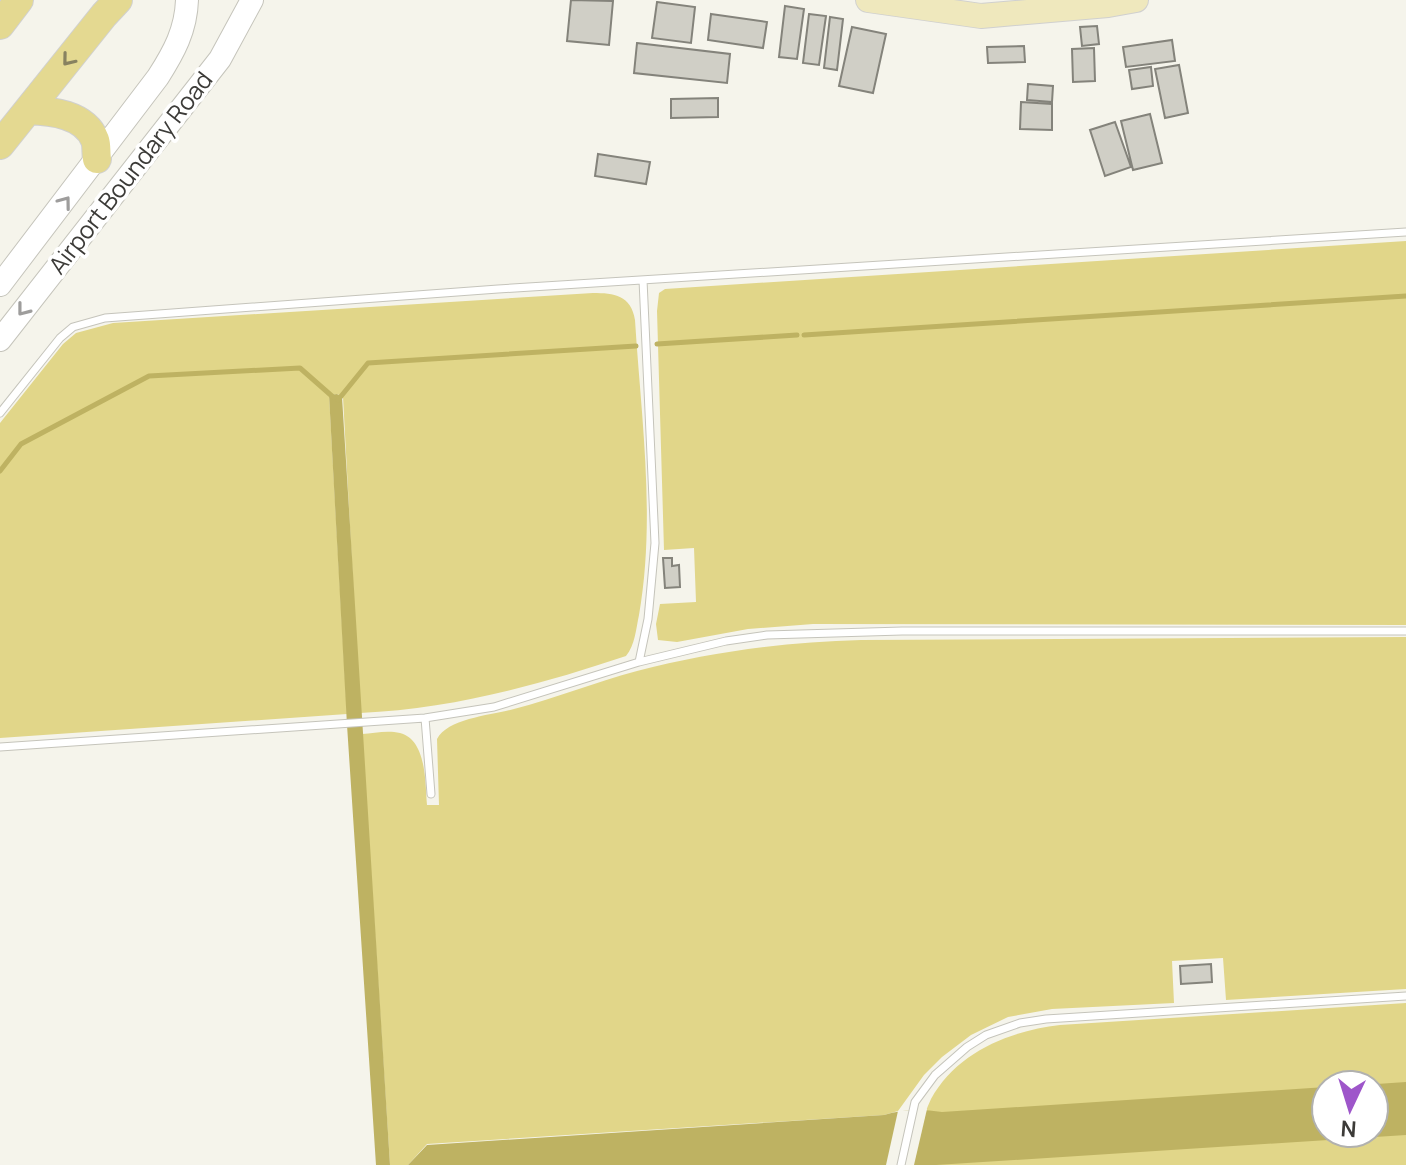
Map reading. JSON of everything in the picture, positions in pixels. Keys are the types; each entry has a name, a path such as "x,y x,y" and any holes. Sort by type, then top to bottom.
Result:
{"highway":[{"path":"0,25 19,0"},
{"path":"0,145 118,0"},
{"path":"28,110 69,116 83,125 95,139 97,159"}],"main road":[{"path":"868,0 981,16 1136,0"}],"street":[{"name":"Airport Boundary Road","path":"0,285 158,77 175,50 183,28 187,0"},
{"name":"Airport Boundary Road","path":"0,340 220,59 252,0"}],"lane":[{"path":"0,413 60,338 73,327 105,318 643,280 1406,232"},
{"path":"639,662 648,619 655,543 643,280"},
{"path":"0,747 425,718 494,707 639,662 726,641 767,635 830,632 1406,631"},
{"path":"425,718 431,794"},
{"path":"901,1165 913,1110 924,1088 951,1059 986,1035 1020,1023 1406,996"}],"shaded area":[{"path":"1406,241 1406,625 813,624 748,629 677,642 658,640 656,624 660,604 696,602 694,548 664,550 657,311 659,293 665,289"},
{"path":"593,293 625,300 635,320 647,505 639,615 633,642 626,656 495,694 394,711 360,713 343,397 329,395 347,714 0,738 0,423 63,344 76,333 113,323"},
{"path":"329,395 342,397 390,1165 376,1165"},
{"path":"1406,637 1406,989 1226,1000 1223,958 1172,961 1174,1003 1052,1009 1008,1017 971,1035 942,1057 924,1075 898,1111 884,1115 427,1144 408,1165 390,1165 362,734 391,732 409,737 423,763 427,805 439,805 437,739 451,726 637,671 720,653 861,640"},
{"path":"1406,1003 1406,1165 914,1165 931,1099 955,1068 986,1047 1022,1032 1041,1028"},
{"path":"1406,1082 1406,1135 1390,1136 1390,1083"},
{"path":"1310,1088 1310,1141 936,1165 408,1165 427,1145 884,1115 913,1110 942,1112"}],"pier":[{"path":"927,1109 914,1165 886,1165 898,1111"}],"building":[{"path":"571,0 613,1 609,45 567,41"},
{"path":"657,2 695,7 691,43 652,38"},
{"path":"785,6 804,9 797,59 779,57"},
{"path":"711,14 767,22 763,48 708,40"},
{"path":"809,14 826,16 819,65 803,63"},
{"path":"830,17 843,19 837,70 824,68"},
{"path":"1097,26 1099,44 1082,46 1080,27"},
{"path":"852,27 886,34 873,93 839,86"},
{"path":"1172,40 1175,61 1126,67 1123,47"},
{"path":"637,43 730,54 727,83 634,73"},
{"path":"1024,46 1025,62 988,63 987,47"},
{"path":"1094,48 1095,81 1073,82 1072,49"},
{"path":"1179,65 1188,113 1165,118 1155,69"},
{"path":"1151,67 1153,86 1132,89 1129,70"},
{"path":"1028,84 1053,86 1052,102 1027,100"},
{"path":"718,98 718,117 671,118 671,99"},
{"path":"1021,102 1052,104 1052,130 1020,129"},
{"path":"1150,114 1162,163 1133,170 1121,121"},
{"path":"1115,122 1131,167 1105,176 1090,130"},
{"path":"598,154 650,162 646,184 595,176"},
{"path":"663,558 672,558 672,566 679,565 680,587 665,588"},
{"path":"1211,964 1212,982 1181,984 1180,966"}],"waterway":[{"path":"804,335 1406,296"},
{"path":"657,344 797,335"},
{"path":"338,400 368,363 636,346"},
{"path":"0,471 21,444 149,376 300,368 333,397"}]}
